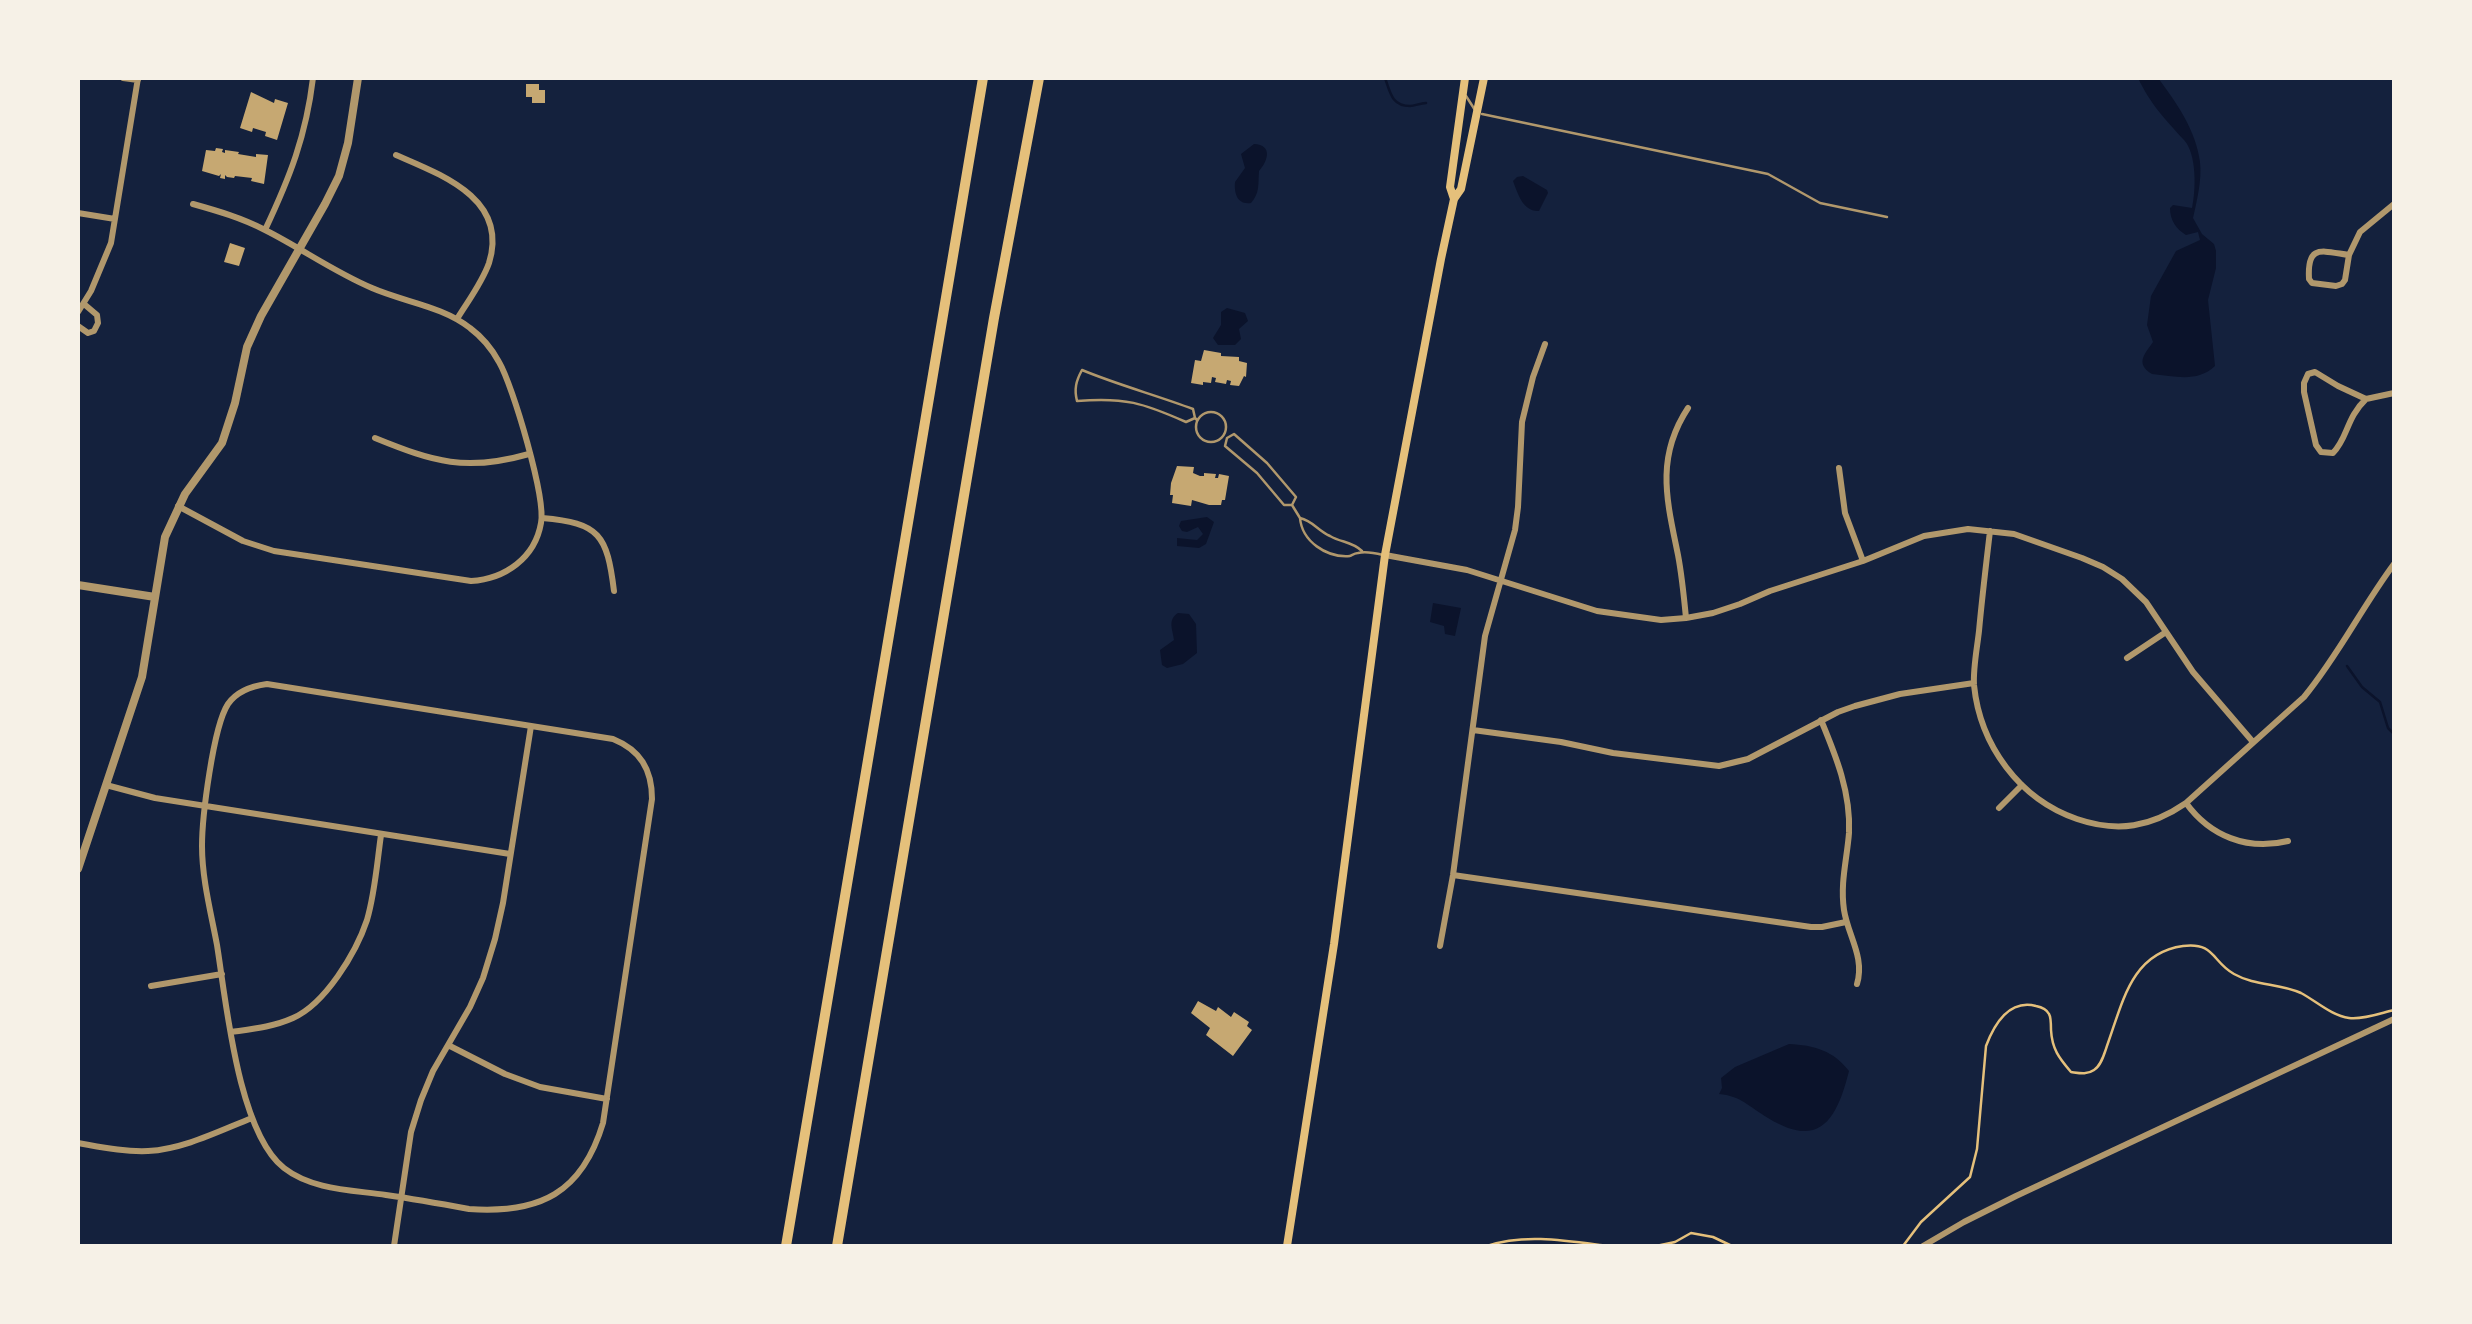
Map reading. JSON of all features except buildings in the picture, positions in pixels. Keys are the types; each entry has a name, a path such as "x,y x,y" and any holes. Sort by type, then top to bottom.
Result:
{"highway":[{"path":"786,1246 984,78"},
{"path":"837,1246 1039,78"}],"main road":[{"path":"1454,200 1450,187 1465,78"},
{"path":"1287,1246 1331,961 1385,555 1454,200 1461,189 1484,78"}],"street":[{"path":"78,312 108,254 116,219 138,79 123,78"},
{"path":"265,230 298,155 313,78"},
{"path":"78,869 142,678 165,536 178,506 222,444 247,347 264,309 339,176 358,78"},
{"path":"396,155 462,188 479,204 488,220 492,241 489,262 457,319"},
{"path":"178,506 243,541 274,551 471,581 494,578 515,567 530,551 542,518 530,454 500,364 487,344 457,319 372,288 265,230 194,204"},
{"path":"2348,255 2318,250 2310,259 2309,279 2312,283 2342,284 2348,255 2360,232 2394,204"},
{"path":"78,212 116,219"},
{"path":"78,326 88,333 94,332 98,324 98,315 84,304"},
{"path":"1440,946 1484,636 1517,519 1522,422 1544,344"},
{"path":"2366,400 2323,375 2308,374 2304,392 2321,452 2333,453 2339,448 2356,408 2366,400 2394,393"},
{"path":"1686,618 1666,478 1674,437 1688,408"},
{"path":"375,438 426,458 453,463 490,464 530,454"},
{"path":"1839,468 1845,513 1863,561"},
{"path":"542,518 582,524 598,534 607,551 614,591"},
{"path":"1385,555 1500,580 1597,610 1638,618 1686,618 1740,604 1924,536 1968,529 2014,534 2103,567 2122,578 2146,602 2193,672 2253,742"},
{"path":"1990,531 1974,683 1984,728 2004,765 2046,804 2082,821 2109,826 2146,824 2166,817 2304,698 2394,564"},
{"path":"78,584 155,597"},
{"path":"2126,658 2166,632"},
{"path":"1473,730 1719,766 1748,759 1838,712 1900,694 1974,683"},
{"path":"258,685 280,685 596,736 624,744 641,758 652,783 652,798 607,1099 600,1134 586,1164 566,1186 524,1208 492,1210 316,1184 294,1175 276,1160 252,1118 231,1032 202,855 206,806 219,722 234,697 258,685"},
{"path":"1821,720 1846,795 1849,833 1842,888 1846,922 1860,962 1857,984"},
{"path":"394,1246 411,1132 433,1071 470,1007 487,965 504,903 531,726"},
{"path":"106,785 143,796 510,854"},
{"path":"1999,808 2022,785"},
{"path":"2186,803 2219,834 2259,845 2288,841"},
{"path":"231,1032 294,1018 320,1000 334,982 366,924 381,834"},
{"path":"1452,875 1811,928 1846,922"},
{"path":"151,986 222,974"},
{"path":"1923,1246 2016,1196 2394,1019"},
{"path":"448,1045 504,1074 540,1087 607,1099"},
{"path":"78,1143 136,1151 164,1149 252,1118"}],"lane":[{"path":"1463,90 1477,112 1489,118 1768,174 1820,204 1887,217"},
{"path":"1196,419 1193,409 1082,370 1077,380 1077,400 1121,398 1186,422 1196,419 1205,413 1219,414 1225,422 1225,436 1225,446 1284,505 1292,504 1296,498 1267,463 1234,434 1225,436 1210,442 1201,439 1196,419"},
{"path":"1292,504 1301,530 1327,552 1385,555"},
{"path":"1300,518 1312,521 1335,540 1352,542 1362,551"}],"path":[{"path":"1903,1246 1921,1222 1970,1178 1977,1149 1986,1046 1992,1030 2009,1009 2033,1005 2045,1010 2050,1014 2054,1051 2072,1072 2088,1072 2097,1068 2103,1057 2122,1000 2145,962 2173,948 2198,946 2212,951 2238,976 2300,993 2344,1017 2394,1010"},
{"path":"1656,1246 1676,1242 1691,1233 1713,1236 1732,1246"},
{"path":"1487,1246 1560,1240 1607,1246"}],"water":[{"path":"2138,78 2158,78 2190,128 2198,150 2200,183 2193,218 2216,251 2208,300 2215,366 2193,377 2152,374 2143,362 2153,342 2147,325 2151,296 2176,251 2200,240 2198,232 2186,235 2179,230 2170,212 2173,205 2192,208 2195,182 2188,146 2153,104"},
{"path":"1254,144 1264,147 1267,154 1259,171 1256,196 1246,203 1237,197 1235,182 1245,168 1241,154"},
{"path":"1523,176 1547,190 1539,211 1529,209 1519,196 1513,181"},
{"path":"1227,308 1245,313 1248,321 1239,329 1241,339 1235,345 1218,345 1213,338 1221,325 1221,312"},
{"path":"1207,517 1214,522 1206,544 1199,548 1177,546 1177,538 1197,540 1203,534 1198,527 1182,531 1181,521"},
{"path":"1433,603 1461,608 1455,636 1445,634 1444,626 1430,622"},
{"path":"1178,613 1189,614 1196,624 1197,653 1183,664 1167,668 1162,665 1160,650 1174,640 1172,622"},
{"path":"1789,1044 1823,1050 1849,1071 1832,1115 1813,1130 1786,1127 1739,1099 1719,1094 1721,1078 1735,1067"}],"waterway":[{"path":"1385,78 1392,97 1399,103 1426,103"},
{"path":"2347,666 2362,687 2380,702 2388,728 2394,734"}]}
